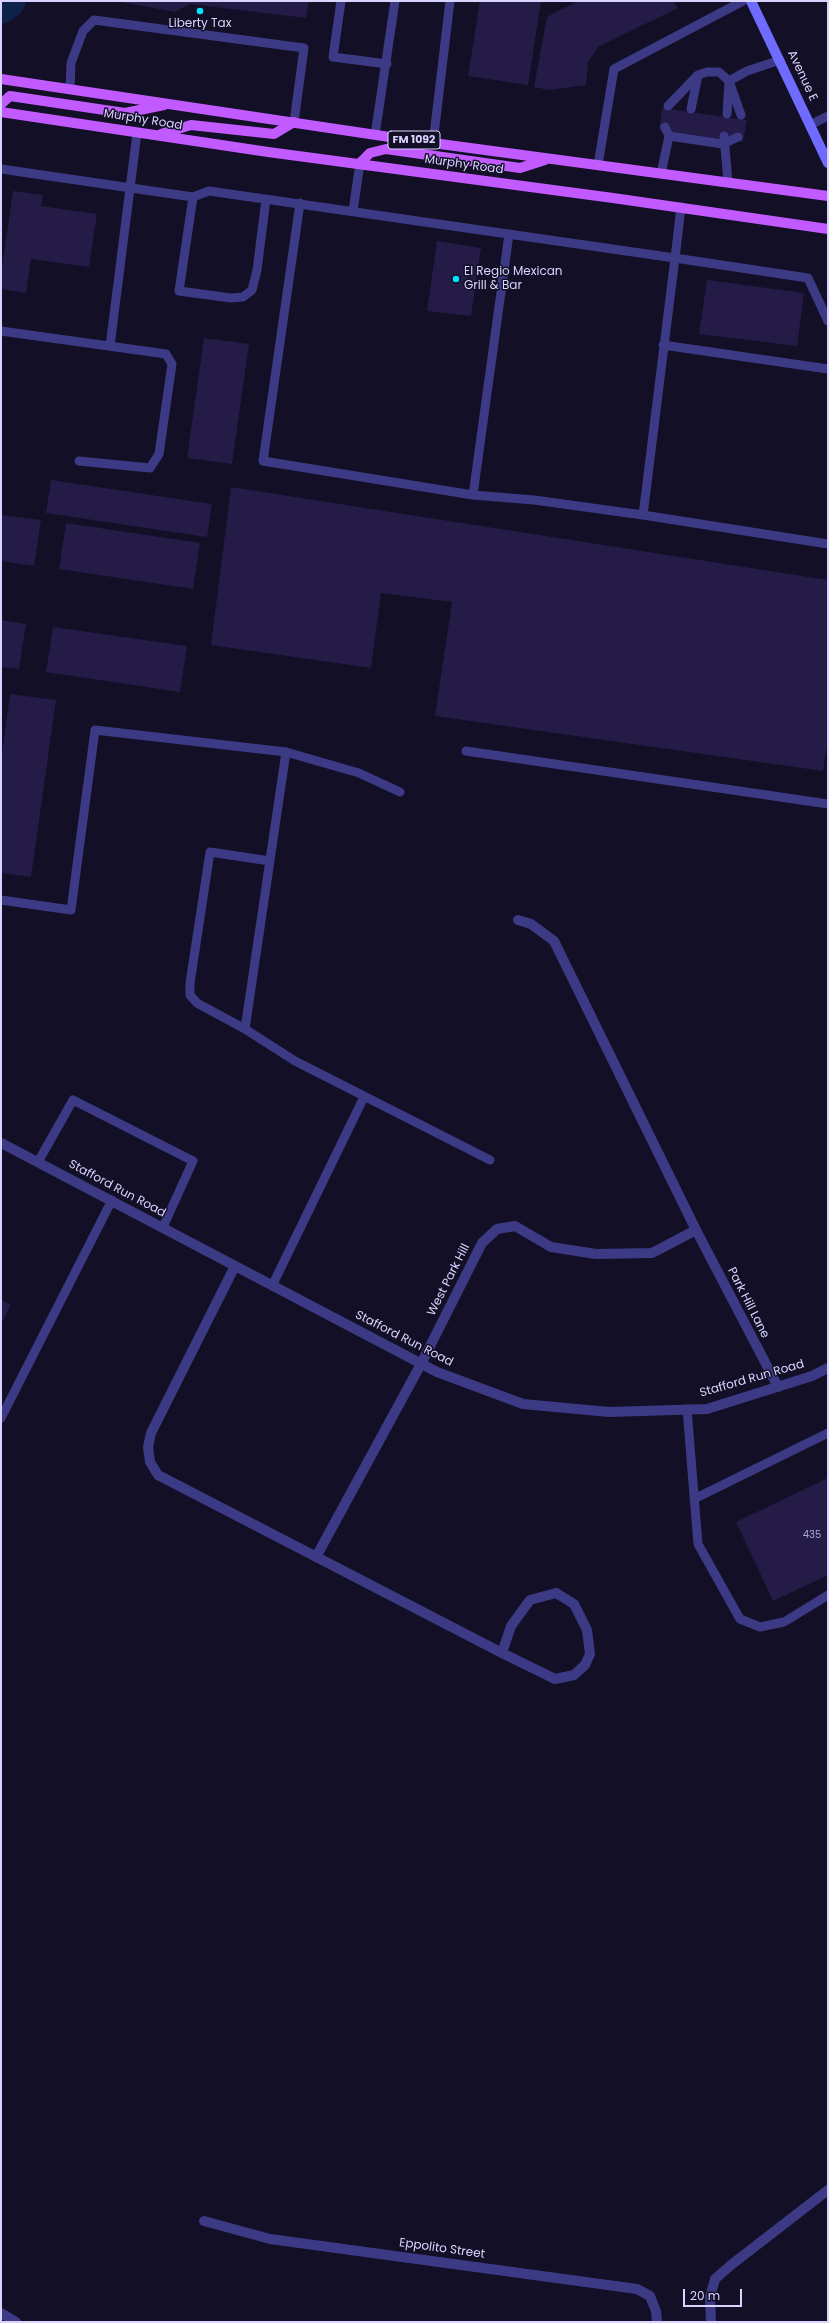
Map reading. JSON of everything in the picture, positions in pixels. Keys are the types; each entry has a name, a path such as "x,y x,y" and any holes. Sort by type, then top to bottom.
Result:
{"main road":[{"name":"Murphy Road","path":"1,79 170,103 375,135 828,196"},
{"path":"1,104 10,96 125,113 170,103"},
{"name":"Murphy Road","path":"1,112 828,229"},
{"path":"158,135 191,125 274,134 294,122"},
{"path":"360,164 370,153 386,149 520,168 549,159"}],"street":[{"name":"Avenue E","path":"752,1 828,163"},
{"name":"Park Hill Lane","path":"518,920 536,927 554,941 696,1230 778,1387"},
{"name":"Stafford Run Road","path":"1,1143 112,1200 421,1364 437,1372 523,1404 609,1412 707,1408 812,1376 828,1368"},
{"name":"West Park Hill","path":"316,1557 421,1364 482,1243 497,1230 515,1226 551,1247 596,1254 652,1253 696,1230"},
{"path":"235,1266 151,1433 148,1447 150,1462 158,1475 502,1653 555,1679 574,1674 585,1665 590,1654 587,1630 574,1604 556,1592 530,1600 511,1626 502,1653"},
{"path":"711,2322 710,2297 715,2279 731,2264 828,2190"},
{"name":"Eppolito Street","path":"204,2221 270,2239 637,2289 650,2296 656,2310 657,2322"},
{"path":"1,2313 16,2322"}],"lane":[{"path":"341,1 333,57 387,64"},
{"path":"375,135 396,1"},
{"path":"433,143 450,1"},
{"path":"598,165 614,69 742,1"},
{"path":"70,89 71,63 83,32 94,20 304,48 294,122"},
{"path":"729,81 747,71 780,60"},
{"path":"668,106 698,75 707,72 719,72 729,81 741,115"},
{"path":"691,109 698,75"},
{"path":"727,114 729,81"},
{"path":"810,124 828,116"},
{"path":"110,346 137,132"},
{"path":"661,174 667,132 724,140 738,137"},
{"path":"724,140 728,182"},
{"path":"353,211 360,164"},
{"path":"1,169 193,197 209,191 300,203 808,278 828,320"},
{"path":"193,197 179,291 231,298 243,297 252,290 257,270 266,199"},
{"path":"300,203 263,461 474,495 534,500 643,515 828,544"},
{"path":"643,515 681,207"},
{"path":"474,495 509,234"},
{"path":"1,332 166,354 172,364 159,454 150,468 79,461"},
{"path":"663,345 828,369"},
{"path":"1,900 71,910 94,730 286,752 360,774 400,792"},
{"path":"466,751 828,804"},
{"path":"245,1029 286,752"},
{"path":"270,862 210,852 190,983 190,995 197,1003 245,1029 295,1061 490,1160"},
{"path":"272,1286 364,1097"},
{"path":"38,1162 73,1100 193,1161 163,1227"},
{"path":"1,1418 112,1200"},
{"path":"687,1409 698,1544 740,1618 760,1627 784,1622 828,1595"},
{"path":"694,1499 828,1433"}],"building":[{"path":"116,1 309,1 306,18 190,4 175,12"},
{"path":"480,1 541,1 528,85 468,76"},
{"path":"578,1 678,1 674,3 678,8 598,47 588,62 586,85 549,90 534,87 547,17"},
{"path":"662,108 747,120 743,142 659,130"},
{"path":"13,191 43,195 41,206 97,214 89,267 31,259 26,293 1,289 1,275"},
{"path":"437,241 481,248 471,316 427,311"},
{"path":"707,280 804,293 797,346 699,334"},
{"path":"204,338 249,344 232,464 187,458"},
{"path":"51,480 212,504 207,537 46,513"},
{"path":"231,487 828,580 828,738 823,771 435,716 452,602 381,593 371,668 211,645"},
{"path":"1,515 41,520 34,566 1,561"},
{"path":"66,523 200,543 193,589 59,569"},
{"path":"1,620 26,624 19,669 1,667"},
{"path":"53,627 187,646 180,692 46,672"},
{"path":"10,694 56,700 31,877 1,873 1,761"},
{"path":"1,1300 11,1305 1,1324"},
{"path":"828,1478 828,1575 773,1601 736,1522"}],"waterway":[{"path":"1,6 8,1"}],"place":[{"name":"Liberty Tax","path":"200,11"},
{"name":"El Regio Mexican Grill & Bar","path":"456,279"}]}
